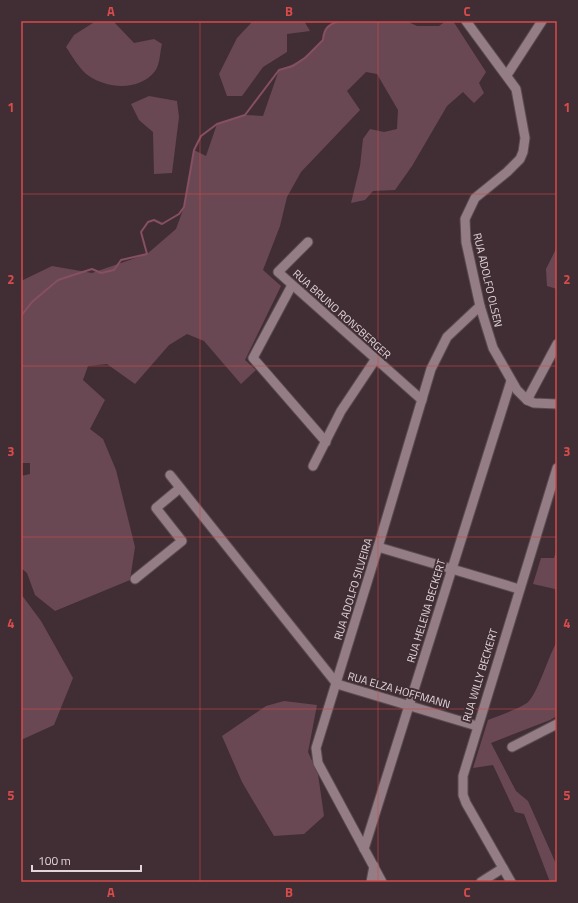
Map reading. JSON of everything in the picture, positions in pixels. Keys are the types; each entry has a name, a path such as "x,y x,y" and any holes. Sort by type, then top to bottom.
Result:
{"street":[{"name":"RUA ADOLFO OLSEN","path":"466,21 508,76 516,89 518,97 524,138 523,152 514,166 475,198 467,210 464,225 466,242 480,306 493,348 511,380 527,400"},
{"path":"508,76 542,21"},
{"name":"RUA BRUNO RONSBERGER","path":"308,242 278,272 375,360 422,400"},
{"path":"292,285 253,358 326,442"},
{"name":"RUA ADOLFO SILVEIRA","path":"382,882 316,758 318,742 337,684 431,369 441,346 457,327 480,306"},
{"path":"557,344 527,400 540,405 557,404"},
{"path":"313,466 341,411 375,360"},
{"name":"RUA HELENA BECKERT","path":"364,849 511,380"},
{"name":"RUA WILLY BECKERT","path":"511,882 470,813 463,795 464,768 557,468"},
{"path":"170,475 337,684"},
{"path":"135,579 182,541 156,508 180,488"},
{"path":"378,547 519,589"},
{"name":"RUA ELZA HOFFMANN","path":"337,684 477,726"},
{"path":"512,747 557,724"},
{"path":"371,882 374,866"},
{"path":"481,882 503,868"}],"shaded area":[{"path":"96,21 113,21 134,43 154,39 162,44 159,62 155,71 141,82 124,86 105,84 89,76 76,63 66,47 74,35"},
{"path":"253,21 304,21 310,31 287,34 287,52 263,67 242,96 227,96 219,74 237,38"},
{"path":"339,21 406,21 417,26 439,26 446,21 453,21 486,72 479,83 484,93 474,103 463,92 447,106 412,166 395,190 373,191 365,200 351,203 360,166 363,139 370,129 384,132 397,129 398,110 377,74 366,72 347,91 360,110 301,172 287,197 280,226 263,270 281,286 245,360 256,370 241,384 204,341 187,334 169,345 135,384 107,364 88,366 83,380 105,400 90,429 103,439 116,470 135,547 130,580 55,611 35,595 27,573 21,568 21,476 30,474 30,463 21,463 21,281 52,266 92,273 147,254 176,229 184,207 194,150 206,156 217,124 245,115 263,116 279,70 298,61 308,54 323,41 324,33 327,28"},
{"path":"149,96 177,101 179,117 172,173 154,174 153,132 139,120 131,104"},
{"path":"557,247 557,289 547,286 546,269"},
{"path":"557,549 557,599 555,589 533,584 541,558 554,558"},
{"path":"21,594 41,621 73,678 54,725 21,740"},
{"path":"557,642 557,716 491,743 516,791 528,801 557,866 557,882 550,882 524,814 515,812 493,765 473,768 488,720 518,708 531,699"},
{"path":"284,701 317,705 308,752 318,774 324,816 304,834 274,836 242,782 222,736 266,706"}],"waterway":[{"path":"21,316 32,302 58,280 92,269 101,273 114,270 121,260 147,254 141,232 148,222 154,220 162,224 179,214 184,207 194,150 201,136 217,124 245,115 279,70 293,66 305,58 323,40 324,33 327,28 339,21"}]}
